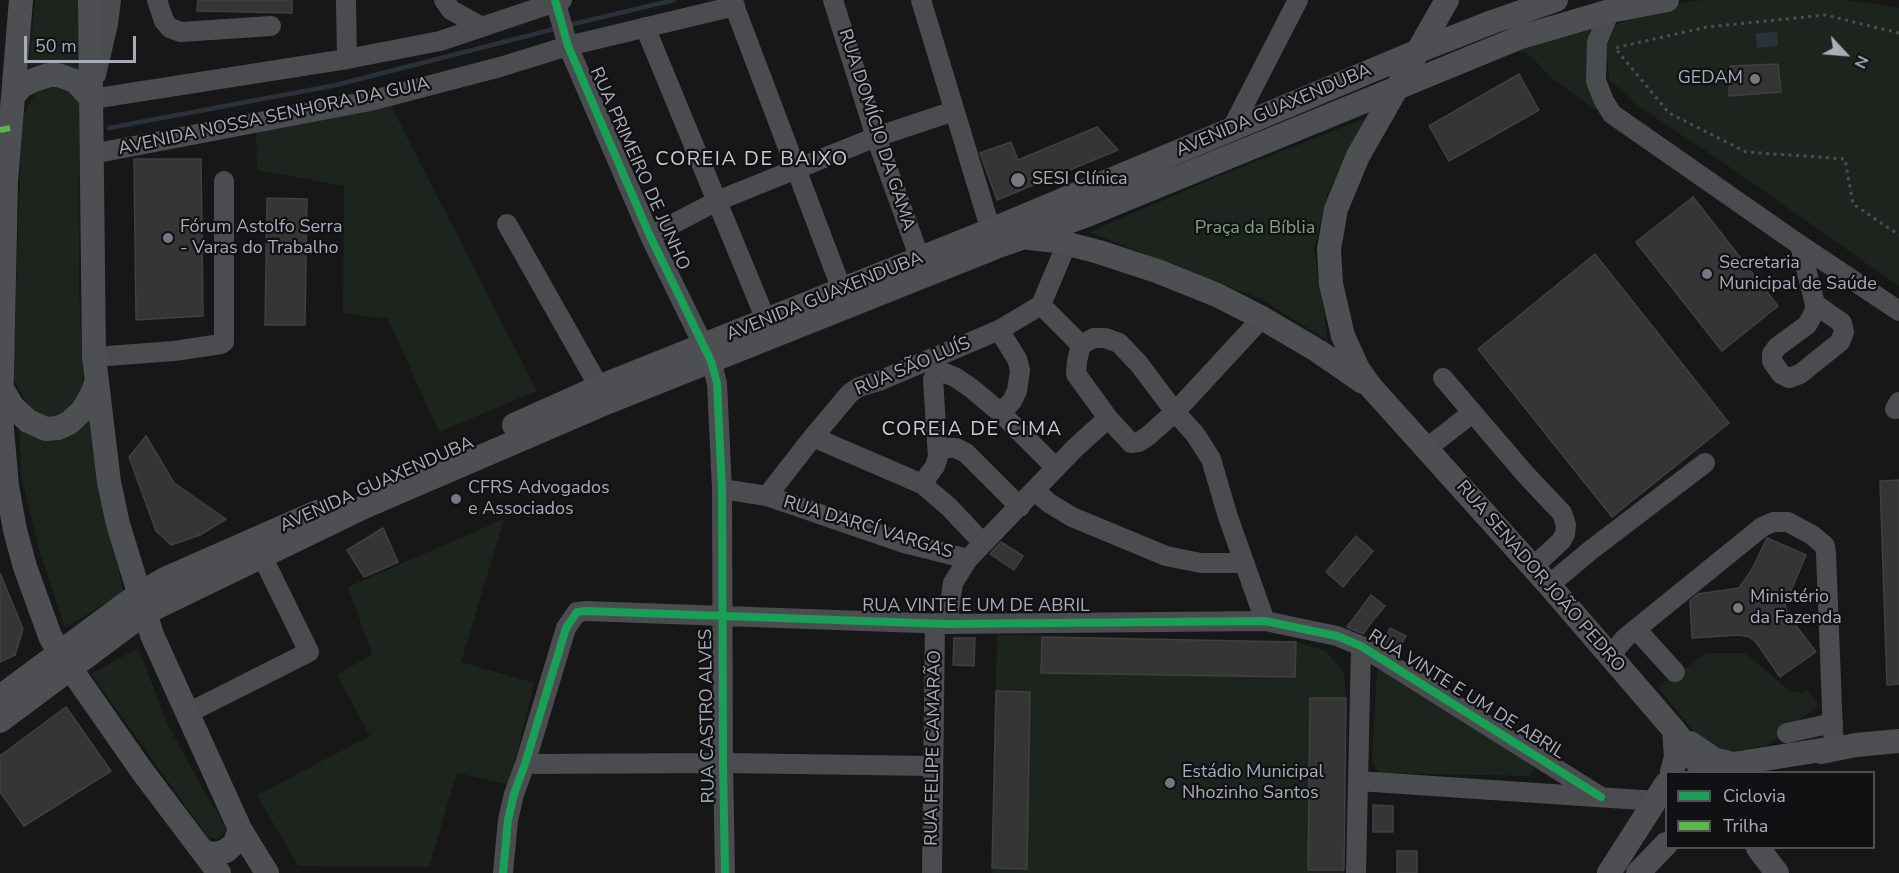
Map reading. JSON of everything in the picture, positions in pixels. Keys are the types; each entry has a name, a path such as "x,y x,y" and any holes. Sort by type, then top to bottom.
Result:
{"main road":[{"path":"21,0 3,182 1,418 7,486 5,510 50,636 142,771 219,873"},
{"path":"90,0 95,368 109,482 118,524 152,635 240,830 267,873"},
{"name":"RUA SENADOR JOÃO PEDRO","path":"1447,0 1396,87 1344,184 1331,228 1329,249 1331,284 1342,336 1358,369 1370,386 1549,585 1674,730 1703,771"},
{"name":"AVENIDA GUAXENDUBA","path":"142,603 166,578 604,395 993,239 1231,130 1416,52 1554,0"},
{"name":"AVENIDA GUAXENDUBA","path":"707,354 766,321 920,259 993,239 1021,238 1085,216 1521,37 1610,11 1667,0"},
{"path":"1416,52 1432,65 1447,67"},
{"path":"13,96 22,86 49,75 58,75 75,81 91,94"},
{"path":"1085,216 1107,199 1218,154 1229,141 1231,130"},
{"name":"RUA SENADOR JOÃO PEDRO","path":"1021,238 1067,243 1157,271 1217,295 1318,351 1370,386"},
{"path":"2,389 13,407 28,421 40,427 52,429 64,426 79,415 90,399 95,368"},
{"name":"AVENIDA GUAXENDUBA","path":"142,603 262,556 604,395"},
{"path":"129,562 140,573 153,578 166,578"},
{"path":"0,721 65,660 142,603"},
{"path":"0,697 65,660"},
{"path":"1674,730 1699,750 1725,764 1748,763 1835,748 1899,741"},
{"path":"1672,771 1676,757 1674,730"},
{"path":"1777,771 1815,754 1835,748"},
{"path":"1609,873 1661,793"},
{"path":"202,852 216,854 226,851 235,843 240,830"},
{"path":"1638,873 1665,845"},
{"path":"1759,849 1777,873"},
{"path":"1775,849 1793,873"}],"street":[{"path":"111,0 101,57 91,94 347,59 440,41 558,4"},
{"path":"157,0 164,21 170,28 181,32 271,26"},
{"path":"346,0 347,59"},
{"path":"444,0 451,10 483,27"},
{"name":"RUA DOMÍCIO DA GAMA","path":"833,0 876,137 920,259"},
{"path":"921,0 993,239"},
{"path":"1231,130 1298,0"},
{"path":"734,3 842,290"},
{"name":"AVENIDA NOSSA SENHORA DA GUIA","path":"92,154 370,101 500,67 567,41 645,27 734,3"},
{"name":"RUA PRIMEIRO DE JUNHO","path":"558,4 567,41 650,236 707,354"},
{"path":"1610,11 1597,42 1596,81 1612,114 1800,246 1899,311"},
{"path":"645,27 766,321"},
{"path":"650,236 717,201 876,137 954,111"},
{"path":"95,368 224,342 224,181"},
{"path":"507,224 604,395"},
{"path":"1067,243 1041,305 1081,345"},
{"path":"1800,246 1815,304"},
{"name":"RUA SÃO LUÍS","path":"767,496 850,393 860,387 1004,337 1041,305"},
{"path":"1262,318 1175,412 1139,442 1131,443 1076,374 1081,345 1094,338 1105,338 1119,343 1175,412 1195,434 1211,459 1228,517 1265,621"},
{"path":"1001,414 1017,391 1020,370 1017,359 1004,337"},
{"name":"RUA CASTRO ALVES","path":"707,354 717,383 722,489 725,873"},
{"path":"922,484 935,466 938,457 937,376 955,377 971,388 1056,468"},
{"path":"1443,378 1526,475 1562,513 1566,525 1561,542 1533,567"},
{"path":"1426,450 1472,413"},
{"name":"RUA FELIPE CAMARÃO","path":"932,873 933,766 941,623 953,583 968,559 1108,417"},
{"path":"813,437 922,484 949,507 983,543"},
{"path":"938,448 956,448 966,453 1020,507"},
{"path":"1549,585 1705,463"},
{"path":"722,489 767,496"},
{"path":"1034,490 1049,503 1072,517 1166,556 1201,563 1244,563"},
{"name":"RUA DARCÍ VARGAS","path":"767,496 904,543 968,559"},
{"path":"1610,656 1625,638 1762,527 1773,522 1788,522 1812,535 1825,546 1835,748"},
{"path":"188,713 309,652 262,556"},
{"name":"RUA VINTE E UM DE ABRIL","path":"503,873 512,803 566,628 577,612 941,623 1265,621 1337,636 1361,646 1601,797"},
{"path":"1636,629 1675,672"},
{"path":"1356,873 1361,646"},
{"path":"1787,732 1833,723"},
{"path":"525,764 723,763 933,766"},
{"path":"1358,781 1601,797 1661,793"}],"path":[{"path":"1898,234 1852,204 1845,159 1746,152 1669,113 1616,48 1707,27 1825,15 1899,33"}],"green space":[{"path":"35,0 80,0 80,75 28,75"},
{"path":"1848,0 1899,8 1899,286 1636,104 1609,79 1606,47 1615,26 1638,14 1692,1"},
{"path":"1594,20 1589,34 1587,55 1590,89 1597,111 1550,77 1531,56 1509,48"},
{"path":"55,86 76,92 80,102 79,293 83,373 82,387 74,409 50,421 31,410 13,379 22,118 35,94 47,87"},
{"path":"391,106 537,391 439,432 388,319 343,313 344,186 257,170 256,132"},
{"name":"Praça da Bíblia","path":"1366,118 1328,193 1314,248 1328,341 1263,300 1089,232 1224,174"},
{"path":"89,419 105,511 124,592 65,628 39,549 21,475 19,423"},
{"path":"504,519 461,662 534,683 509,785 457,773 429,867 298,866 257,795 370,736 337,675 372,654 348,587"},
{"name":"Estádio Municipal Nhozinho Santos","path":"997,635 1296,642 1326,651 1344,673 1346,698 1344,873 992,873"},
{"path":"138,648 168,725 225,826 225,833 218,839 208,837 91,674"},
{"path":"1707,653 1745,653 1791,692 1801,693 1807,690 1819,705 1766,746 1730,752 1697,736 1658,687"},
{"path":"1388,669 1531,762 1535,770 1528,776 1379,773 1372,761 1377,671"}],"shaded area":[{"path":"1777,32 1778,46 1757,48 1756,33"}],"building":[{"path":"198,0 292,0 292,13 197,11"},
{"name":"GEDAM","path":"1778,64 1781,92 1729,96 1730,66"},
{"path":"1519,74 1539,110 1449,161 1429,126"},
{"name":"SESI Clínica","path":"1097,127 1118,150 997,200 980,153 1011,142 1018,160"},
{"name":"Fórum Astolfo Serra - Varas do Trabalho","path":"134,159 201,159 203,316 136,320"},
{"name":"Secretaria Municipal de Saúde","path":"1693,197 1778,306 1722,351 1636,242"},
{"path":"267,198 307,199 305,325 265,325"},
{"path":"1595,254 1729,423 1612,517 1478,349"},
{"path":"146,436 174,483 226,519 200,535 171,545 156,531 129,457"},
{"path":"1899,480 1899,684 1887,685 1880,481"},
{"path":"383,528 398,562 364,577 347,550"},
{"path":"1356,536 1373,551 1343,587 1326,572"},
{"name":"Ministério da Fazenda","path":"1767,538 1806,555 1785,605 1788,615 1816,652 1780,677 1756,642 1749,637 1739,635 1692,638 1690,601 1698,594 1739,588 1751,571"},
{"path":"1001,542 1023,556 1014,570 990,554"},
{"path":"0,573 23,629 15,655 0,662"},
{"path":"1371,595 1385,606 1363,634 1347,627"},
{"path":"1390,628 1406,636 1396,654 1382,645"},
{"path":"1042,637 1296,642 1295,677 1041,673"},
{"path":"954,638 975,638 974,666 953,665"},
{"path":"996,691 1030,692 1027,869 992,868"},
{"path":"1310,698 1346,698 1344,870 1308,870"},
{"path":"66,707 111,771 24,826 0,792 0,756"},
{"path":"1373,805 1393,806 1393,832 1373,832"},
{"path":"1397,851 1417,851 1417,873 1397,873"}],"waterway":[{"path":"569,25 674,0"},
{"path":"109,128 336,85 558,28"}],"marked path":[{"path":"0,130 10,128"}],"cycle path":[{"path":"555,0 568,46 650,236 711,361 717,383 722,489 725,873"},
{"path":"503,873 508,820 514,794 566,628 577,612 586,611 947,624 1265,621 1337,636 1361,646 1601,797"}],"place":[{"name":"GEDAM","path":"1755,79"},
{"name":"SESI Clínica","path":"1018,180"},
{"name":"Fórum Astolfo Serra - Varas do Trabalho","path":"168,238"},
{"name":"Secretaria Municipal de Saúde","path":"1707,274"},
{"name":"CFRS Advogados e Associados","path":"456,499"},
{"name":"Ministério da Fazenda","path":"1738,608"},
{"name":"Estádio Municipal Nhozinho Santos","path":"1170,783"}],"district":[{"name":"COREIA DE BAIXO","path":"752,160"},
{"name":"COREIA DE CIMA","path":"972,430"}]}
